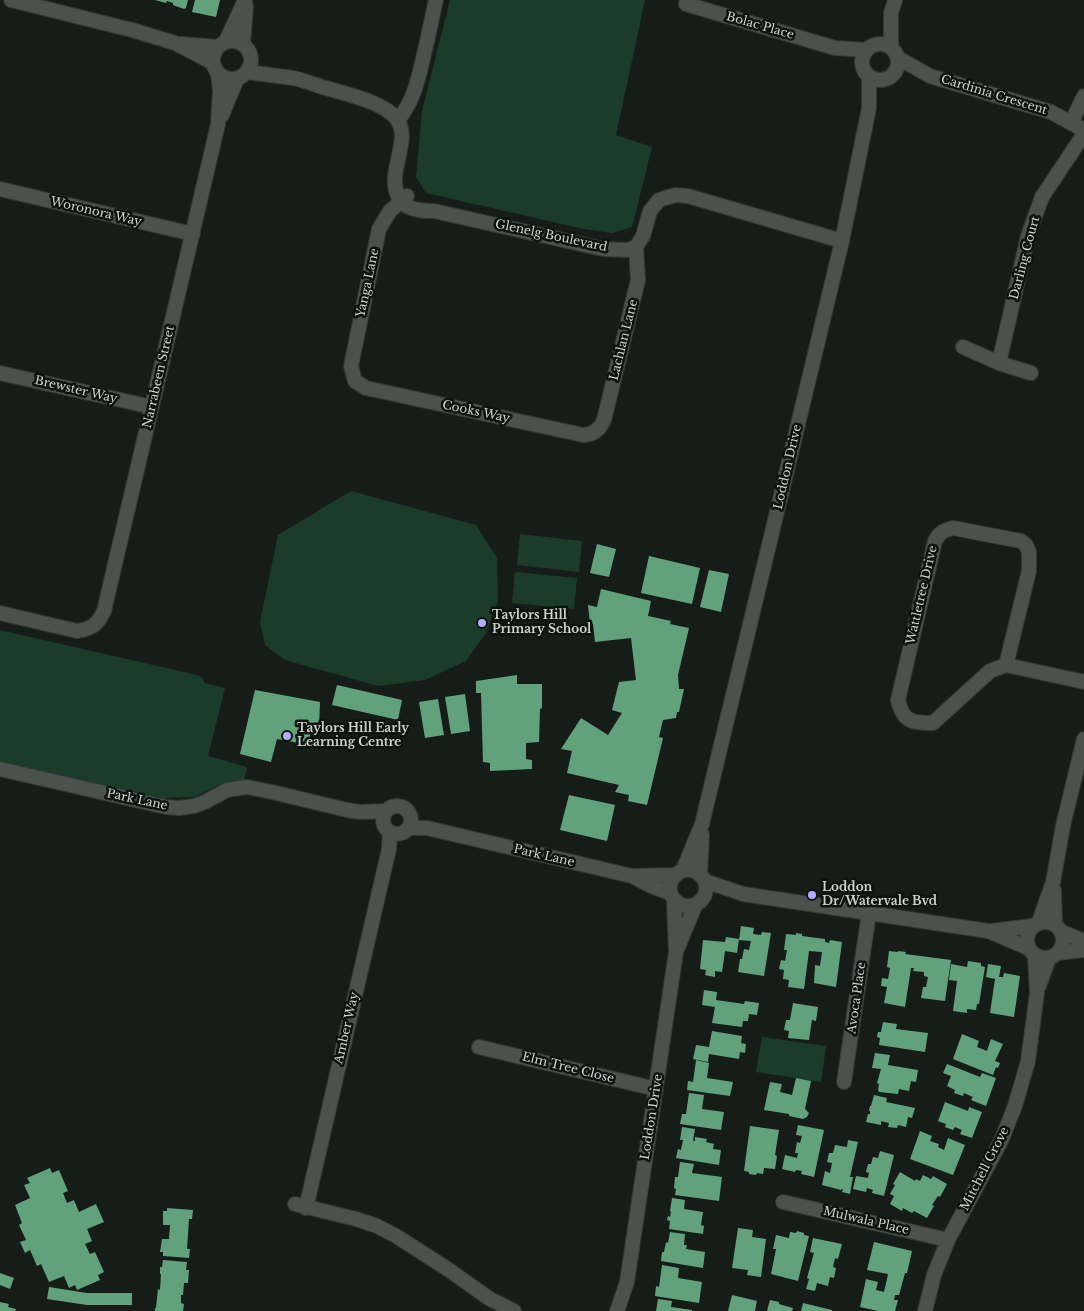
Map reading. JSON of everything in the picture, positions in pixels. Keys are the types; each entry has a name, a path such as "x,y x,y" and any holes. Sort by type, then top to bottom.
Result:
{"street":[{"path":"11,0 132,30 175,44 216,68 224,77 230,79 242,76 294,78"},
{"path":"216,68 213,58 246,0"},
{"path":"243,44 246,0"},
{"path":"401,116 417,85 436,0"},
{"name":"Bolac Place","path":"686,4 835,48 871,48"},
{"path":"893,7 894,53 898,64 897,70 888,77 878,80 866,71 864,55 871,48 893,7"},
{"path":"175,44 222,44 232,40 243,44 247,47 251,57 250,68 242,76"},
{"path":"871,48 886,45 894,53"},
{"name":"Bolac Place","path":"835,48 866,71"},
{"name":"Cardinia Crescent","path":"894,53 930,76 1051,112 1084,130"},
{"path":"251,57 294,78 370,101 393,114 409,120 410,136 403,171 404,198"},
{"name":"Narrabeen Street","path":"0,613 77,631 86,630 93,626 100,620 104,611 218,124 220,91 216,68"},
{"name":"Loddon Drive","path":"679,873 702,824 842,241 869,108 866,71"},
{"name":"Narrabeen Street","path":"218,124 242,76"},
{"name":"Cardinia Crescent","path":"888,77 930,76"},
{"name":"Loddon Drive","path":"869,108 888,77"},
{"path":"1071,123 1084,96"},
{"name":"Darling Court","path":"999,363 1028,236 1042,197 1084,134"},
{"name":"Woronora Way","path":"0,189 193,234"},
{"path":"636,247 643,236 650,211 660,200 675,195 688,196 842,241"},
{"name":"Glenelg Boulevard","path":"404,198 427,205 434,211 604,249 628,250 636,247"},
{"name":"Yanga Lane","path":"355,381 351,366 379,229 390,211 404,198"},
{"name":"Lachlan Lane","path":"597,431 604,420 638,280 636,247"},
{"path":"964,347 999,363 1031,373"},
{"name":"Brewster Way","path":"0,373 152,407"},
{"name":"Cooks Way","path":"355,381 366,388 583,435 590,435 597,431"},
{"name":"Wattletree Drive","path":"953,528 1021,541 1026,545 1029,552 1029,571 1006,665 990,671 933,723 912,721 907,719 901,711 898,700 935,541 938,535 946,529 953,528"},
{"path":"1006,665 1084,682"},
{"path":"1043,953 1027,942 1027,936 1036,924 1054,882 1063,826 1084,739"},
{"name":"Park Lane","path":"0,769 166,807 194,806 227,790 247,787 265,790 359,812 397,825 427,828 632,876 672,897"},
{"name":"Loddon Drive","path":"702,824 703,878"},
{"name":"Amber Way","path":"397,825 388,849 301,1206 377,1226 446,1268 486,1305 514,1311"},
{"path":"743,894 700,901 684,906 672,897 671,883 679,873 689,870 695,871 703,878 743,894 988,931 1043,953 1084,950"},
{"name":"Park Lane","path":"632,876 679,873"},
{"path":"700,901 707,886 703,878"},
{"path":"1043,953 1063,943 1063,938 1058,928 1054,882"},
{"name":"Loddon Drive","path":"627,1311 627,1282 676,952 672,897"},
{"name":"Loddon Drive","path":"676,952 700,901"},
{"name":"Avoca Place","path":"844,1082 869,913"},
{"path":"988,931 1036,924 1044,921 1084,941"},
{"name":"Mitchell Grove","path":"925,1311 934,1274 948,1240 1001,1142 1015,1106 1028,1061 1043,953"},
{"name":"Elm Tree Close","path":"479,1047 656,1089"},
{"name":"Mulwala Place","path":"783,1202 948,1240"},
{"name":"Loddon Drive","path":"617,1311 627,1282"}],"green space":[{"path":"450,0 645,0 616,135 652,147 632,227 612,233 584,229 426,193 416,177 422,111"},
{"path":"351,491 476,525 497,558 498,600 486,633 466,661 425,680 378,686 285,660 265,645 260,622 278,535"},
{"path":"520,534 582,541 579,572 517,565"},
{"path":"515,572 577,578 574,609 512,603"},
{"path":"0,630 201,676 205,683 225,688 208,756 247,767 244,780 218,785 195,797 164,798 0,762"},
{"path":"762,1037 826,1046 821,1082 756,1072"}],"building":[{"path":"155,0 188,0 184,9 167,1 166,3"},
{"path":"195,0 220,0 216,17 192,12"},
{"path":"597,544 616,549 609,577 590,573"},
{"path":"649,556 700,568 692,604 641,593"},
{"path":"709,570 729,574 721,612 700,607"},
{"path":"601,589 651,601 648,616 671,621 670,624 689,628 678,675 679,689 684,689 679,712 677,712 676,718 663,720 659,737 663,738 647,805 628,801 629,795 615,792 619,785 567,773 572,751 561,749 581,718 608,735 622,713 612,710 619,682 636,680 631,638 595,642 593,624 590,624 588,605 597,607"},
{"path":"517,675 517,684 542,684 539,742 526,743 526,759 532,760 532,769 490,771 490,763 483,762 481,693 476,693 476,681"},
{"path":"337,685 402,700 398,720 332,705"},
{"name":"Taylors Hill Early Learning Centre","path":"255,690 320,702 319,727 310,729 310,745 277,739 271,762 240,754"},
{"path":"465,694 470,731 451,734 445,697"},
{"path":"438,699 444,735 425,738 419,702"},
{"path":"569,795 615,805 607,841 560,830"},
{"path":"741,926 754,928 753,934 771,933 764,976 738,972 744,949 749,950 751,941 739,940"},
{"path":"796,933 802,934 802,936 825,939 825,942 829,943 830,940 842,942 836,987 814,983 815,965 820,966 822,952 809,951 804,989 788,987 789,980 783,979 784,970 779,969 781,960 785,961 787,950 784,950 786,934 796,935"},
{"path":"726,937 739,939 737,953 725,951 722,972 715,971 715,977 705,975 706,970 700,969 703,940 725,942"},
{"path":"889,951 951,960 945,1001 921,998 923,987 926,987 928,977 924,976 924,972 913,971 914,968 911,968 905,1007 884,1003 887,987 881,986 882,978 888,979 890,968 887,967"},
{"path":"968,961 981,963 981,966 985,967 979,1004 977,1004 976,1010 967,1009 967,1013 953,1011 957,981 949,980 951,964 967,967"},
{"path":"988,964 1001,966 999,977 1003,977 1004,973 1020,976 1014,1017 990,1013 995,979 986,977"},
{"path":"704,990 717,992 716,1000 744,1004 745,1001 759,1003 757,1015 749,1014 748,1021 743,1021 742,1027 712,1023 715,1007 702,1005"},
{"path":"793,1003 818,1007 816,1021 812,1020 809,1040 788,1038 789,1031 784,1030 786,1020 790,1020"},
{"path":"883,1022 897,1024 896,1029 928,1033 925,1052 879,1045 880,1038 877,1037 878,1032 881,1032"},
{"path":"712,1031 742,1036 741,1043 746,1044 745,1053 740,1052 739,1059 709,1054 708,1062 693,1059 696,1045 709,1047"},
{"path":"962,1034 979,1041 977,1047 987,1051 991,1039 1003,1044 995,1061 1000,1063 993,1075 953,1059"},
{"path":"875,1053 890,1055 888,1065 918,1070 916,1082 911,1081 909,1091 899,1089 898,1094 879,1092 879,1084 877,1083 881,1069 872,1068"},
{"path":"696,1060 709,1063 707,1078 733,1082 730,1096 687,1090 688,1081 693,1082"},
{"path":"947,1064 980,1077 982,1073 996,1078 986,1106 971,1100 973,1097 964,1093 963,1096 954,1093 955,1090 947,1086 951,1076 943,1073"},
{"path":"796,1078 811,1081 805,1109 809,1113 807,1117 803,1119 789,1116 789,1114 764,1110 770,1082 782,1084 780,1092 792,1095"},
{"path":"689,1093 704,1095 702,1109 724,1112 721,1130 680,1124 682,1114 686,1114"},
{"path":"874,1095 887,1098 886,1102 915,1108 912,1118 908,1117 906,1127 898,1125 897,1128 888,1127 889,1123 881,1121 881,1125 866,1122 868,1114 870,1114 870,1106"},
{"path":"945,1102 968,1111 969,1107 982,1112 972,1138 960,1134 962,1130 955,1127 953,1130 945,1127 946,1124 938,1121"},
{"path":"798,1125 824,1130 814,1177 801,1174 802,1171 796,1170 795,1172 782,1169 785,1155 797,1158 798,1153 795,1153 797,1142 800,1143 802,1136 796,1135"},
{"path":"750,1126 779,1130 775,1169 764,1168 763,1174 757,1173 756,1175 744,1171"},
{"path":"682,1127 695,1129 693,1141 695,1141 695,1137 707,1139 706,1142 714,1144 713,1149 721,1150 719,1165 676,1158 678,1149 681,1150 683,1140 680,1140"},
{"path":"920,1131 932,1136 930,1141 939,1144 938,1147 944,1150 948,1138 965,1145 953,1175 910,1159"},
{"path":"848,1140 858,1142 850,1177 853,1177 850,1194 842,1192 843,1189 822,1185 825,1171 830,1173 832,1163 827,1162 829,1153 833,1153 835,1145 847,1147"},
{"path":"880,1151 894,1155 884,1196 872,1193 873,1190 867,1188 866,1192 853,1189 856,1176 868,1178 869,1173 866,1172 868,1164 871,1164 873,1157 878,1158"},
{"path":"680,1162 694,1164 692,1173 722,1177 719,1201 675,1195 675,1177 678,1177"},
{"path":"50,1168 52,1173 59,1170 68,1191 63,1193 67,1203 74,1200 79,1212 96,1204 104,1222 87,1229 92,1241 85,1244 90,1254 95,1252 104,1272 98,1275 100,1280 77,1290 75,1285 69,1288 64,1276 49,1282 41,1264 37,1266 30,1250 25,1253 20,1242 26,1240 19,1225 22,1223 15,1205 30,1198 24,1185 30,1183 27,1178"},
{"path":"900,1172 915,1181 916,1179 920,1181 923,1175 931,1179 933,1176 947,1184 940,1197 938,1196 932,1205 934,1206 927,1218 914,1211 912,1213 903,1208 902,1211 890,1204 894,1196 890,1194 895,1185 893,1184"},
{"path":"672,1198 685,1200 684,1209 703,1212 701,1225 704,1226 703,1234 669,1229 670,1221 667,1220 668,1216 670,1217"},
{"path":"167,1208 193,1210 192,1219 189,1219 187,1249 190,1249 189,1258 163,1256 163,1252 160,1252 162,1239 169,1239 170,1225 163,1225 163,1211 167,1211"},
{"path":"738,1228 753,1230 752,1237 766,1239 761,1277 747,1275 748,1270 732,1268"},
{"path":"797,1231 809,1236 798,1281 771,1274 776,1249 773,1249 776,1235 789,1238 790,1232 796,1233"},
{"path":"670,1232 685,1234 684,1245 687,1245 686,1249 705,1252 703,1268 661,1261 662,1252 664,1252 666,1242 668,1243"},
{"path":"813,1238 842,1244 838,1259 835,1258 833,1267 836,1268 834,1278 830,1277 828,1286 817,1283 815,1291 806,1289 814,1253 810,1252"},
{"path":"874,1242 912,1251 899,1295 895,1295 894,1300 898,1300 895,1311 878,1311 860,1307 866,1279 878,1282 876,1290 884,1292 887,1279 888,1274 867,1270"},
{"path":"163,1260 187,1262 186,1270 189,1270 188,1283 184,1283 183,1295 181,1295 181,1303 184,1304 183,1311 155,1311 158,1289 160,1290 160,1267 162,1267"},
{"path":"662,1265 679,1268 678,1278 702,1282 699,1303 655,1296 656,1286 659,1287"},
{"path":"0,1273 14,1278 10,1289 0,1285"},
{"path":"49,1287 87,1293 132,1293 132,1305 87,1305 47,1299"},
{"path":"732,1295 757,1301 755,1311 728,1311"},
{"path":"658,1299 672,1301 671,1307 692,1311 656,1311"},
{"path":"770,1300 793,1308 792,1311 767,1311"},
{"path":"0,1302 9,1304 8,1307 16,1309 15,1311 0,1311"},
{"path":"803,1303 832,1310 832,1311 801,1311"}],"place":[{"name":"Taylors Hill Primary School","path":"482,623"},
{"name":"Taylors Hill Early Learning Centre","path":"287,736"},
{"name":"Loddon Dr/Watervale Bvd","path":"812,895"}]}
